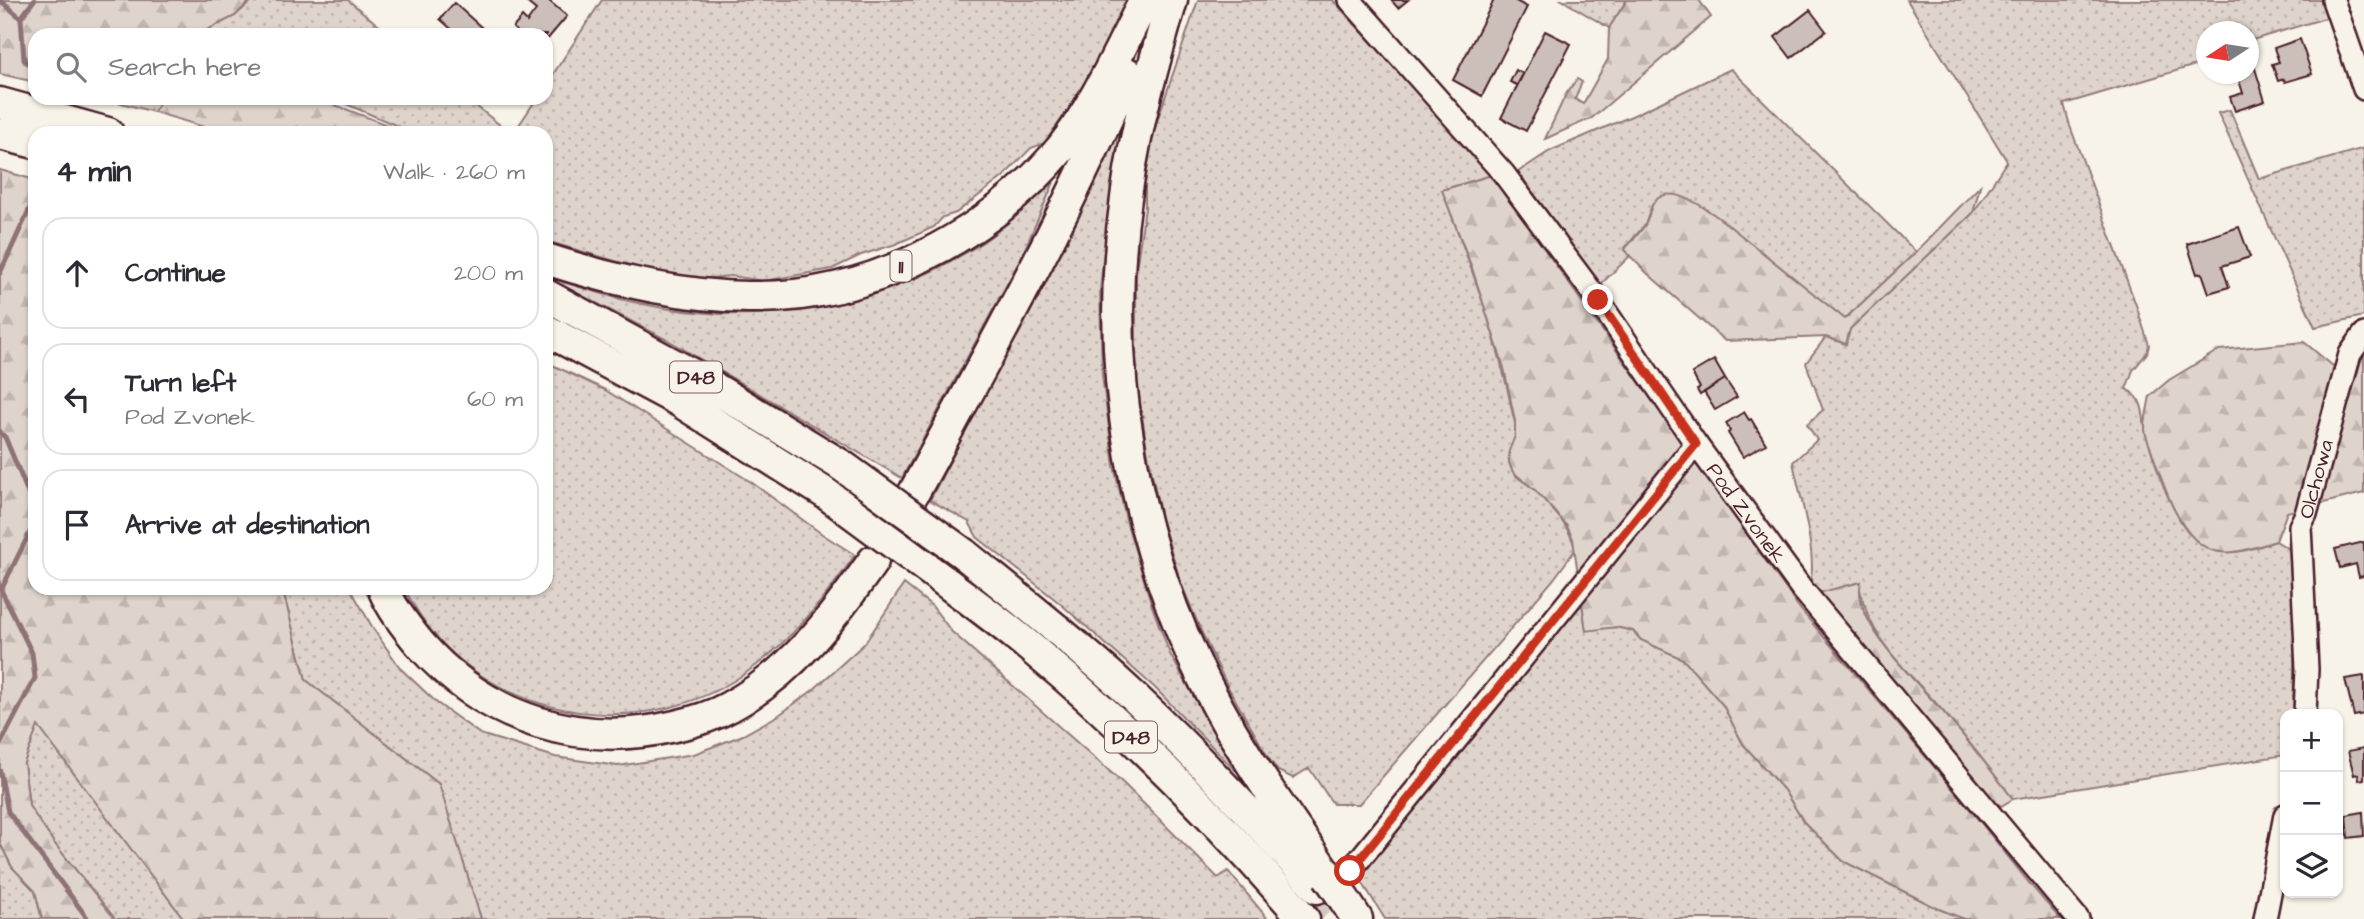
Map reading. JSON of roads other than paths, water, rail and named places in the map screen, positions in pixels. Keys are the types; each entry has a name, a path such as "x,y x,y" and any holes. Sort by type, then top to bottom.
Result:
{"highway":[{"name":"11","path":"553,260 650,287 700,295 751,298 801,294 850,284 898,267 945,245 988,217 1028,185 1063,145 1096,95 1145,0"},
{"path":"913,494 1015,305 1112,110 1158,0"},
{"path":"1172,0 1140,125 1127,189 1119,254 1118,335 1121,388 1130,454 1144,519 1188,646 1218,706 1252,764 1339,897"},
{"path":"0,103 83,126"},
{"path":"0,134 28,141"},
{"name":"D48","path":"553,299 693,375 841,465 964,554 1130,694 1339,897"},
{"name":"D48","path":"553,334 679,401 825,493 1030,647 1110,717 1185,789 1301,915"},
{"path":"553,354 679,401"},
{"path":"387,595 410,632 440,667 480,697 524,718 568,731 613,735 653,731 692,722 729,707 763,685 794,659 823,629 873,561"}],"street":[{"name":"Pod Zvonek","path":"1350,0 1504,174 1598,300 1696,444 1802,589 2078,919"},
{"path":"2333,0 2364,89"},
{"name":"Olchowa","path":"2305,709 2307,669 2300,526 2306,514 2350,354 2364,334"},
{"path":"1339,897 1696,444"},
{"path":"2265,919 2281,835"}],"waterway":[{"path":"0,0 21,18 24,60 28,63"},
{"path":"21,18 34,0"},
{"path":"62,105 64,110"},
{"path":"0,273 28,212"},
{"path":"0,433 5,437 28,493"},
{"path":"0,745 35,678 32,653 1,590 28,536"},
{"path":"0,771 8,812 88,919"}],"tunnel":[{"path":"1309,919 1344,878"}]}
